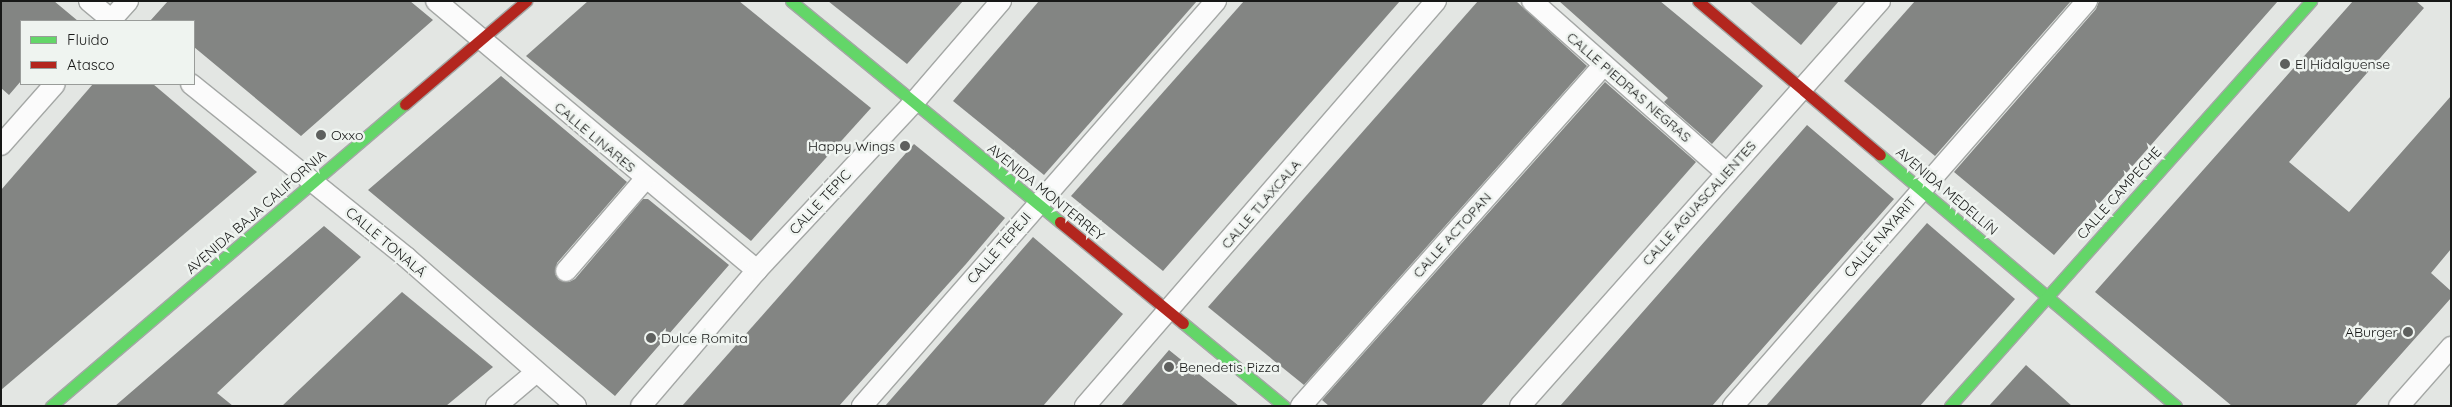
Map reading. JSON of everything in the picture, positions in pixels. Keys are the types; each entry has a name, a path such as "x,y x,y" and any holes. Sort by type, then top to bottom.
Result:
{"main road":[{"name":"AVENIDA BAJA CALIFORNIA","path":"51,406 526,1"},
{"name":"AVENIDA MONTERREY","path":"790,1 915,101 1036,206 1170,311 1284,406"},
{"name":"AVENIDA MEDELLÍN","path":"1698,1 2176,406"},
{"name":"CALLE CAMPECHE","path":"1950,406 2311,1"}],"street":[{"path":"89,1 110,20"},
{"path":"112,20 128,1"},
{"name":"CALLE LINARES","path":"436,1 645,179 757,270"},
{"name":"CALLE TEPIC","path":"641,406 757,270 915,101 1001,1"},
{"name":"CALLE TEPEJI","path":"862,406 1216,1"},
{"name":"CALLE TLAXCALA","path":"1086,406 1436,1"},
{"name":"CALLE PIEDRAS NEGRAS","path":"1532,1 1725,172"},
{"name":"CALLE AGUASCALIENTES","path":"1520,406 1725,172 1802,90 1880,1"},
{"name":"CALLE NAYARIT","path":"1733,406 2087,1"},
{"name":"CALLE ACTOPAN","path":"1301,406 1604,64"},
{"path":"1,145 8,124 54,85"},
{"name":"CALLE TONALÁ","path":"192,85 406,257 535,373 576,406"},
{"path":"566,271 645,179"},
{"path":"2399,406 2451,347"},
{"path":"496,406 535,373"}],"building":[{"path":"1,1 54,1 77,20 20,20 20,82 9,95 1,88"},
{"path":"168,1 410,1 433,20 301,136 195,48 195,20 151,20"},
{"path":"588,1 739,1 871,108 751,241 526,56"},
{"path":"828,1 963,1 907,64"},
{"path":"1039,1 1197,1 1044,175 953,101"},
{"path":"1244,1 1400,1 1163,271 1071,196"},
{"path":"1478,1 1516,1 1587,66 1304,385 1208,307"},
{"path":"1559,1 1660,1 1763,86 1712,144 1664,102 1668,98"},
{"path":"1749,1 1839,1 1801,45"},
{"path":"1915,1 2071,1 1935,156 1844,81"},
{"path":"2099,1 2278,1 2054,255 1954,172 2096,9"},
{"path":"2353,1 2416,1 2424,8 2289,162 2349,212 2451,96 2451,249 2431,273 2451,291 2451,298 2355,406 2232,406 2095,292"},
{"path":"501,76 627,182 557,263 555,274 559,280 569,282 575,279 643,199 648,199 729,265 615,396 368,190"},
{"path":"1605,82 1696,162 1481,406 1329,406 1322,400"},
{"path":"92,85 154,85 257,172 1,390 1,190"},
{"path":"1807,125 1894,199 1712,406 1560,406"},
{"path":"914,144 1005,218 966,264 839,406 682,406"},
{"path":"1927,223 2015,299 1920,406 1766,406"},
{"path":"324,226 361,257 217,393 233,406 115,406"},
{"path":"1033,237 1123,314 1043,406 885,406"},
{"path":"402,292 493,367 446,406 282,406"},
{"path":"1169,350 1200,375 1239,406 1121,406"},
{"path":"2026,365 2072,406 1989,406"}],"traffic: fast":[{"path":"791,1 1060,222"},
{"path":"1950,406 2311,1"},
{"path":"51,406 405,104"},
{"path":"1880,155 2176,406"},
{"path":"1183,323 1284,406"}],"traffic: jam":[{"path":"405,104 526,1"},
{"path":"1698,1 1880,155"},
{"path":"1060,222 1183,323"}],"place":[{"name":"El Hidalguense","path":"2285,64"},
{"name":"Oxxo","path":"321,135"},
{"name":"Happy Wings","path":"905,146"},
{"name":"ABurger","path":"2408,332"},
{"name":"Dulce Romita","path":"651,338"},
{"name":"Benedetis Pizza","path":"1169,367"}]}
